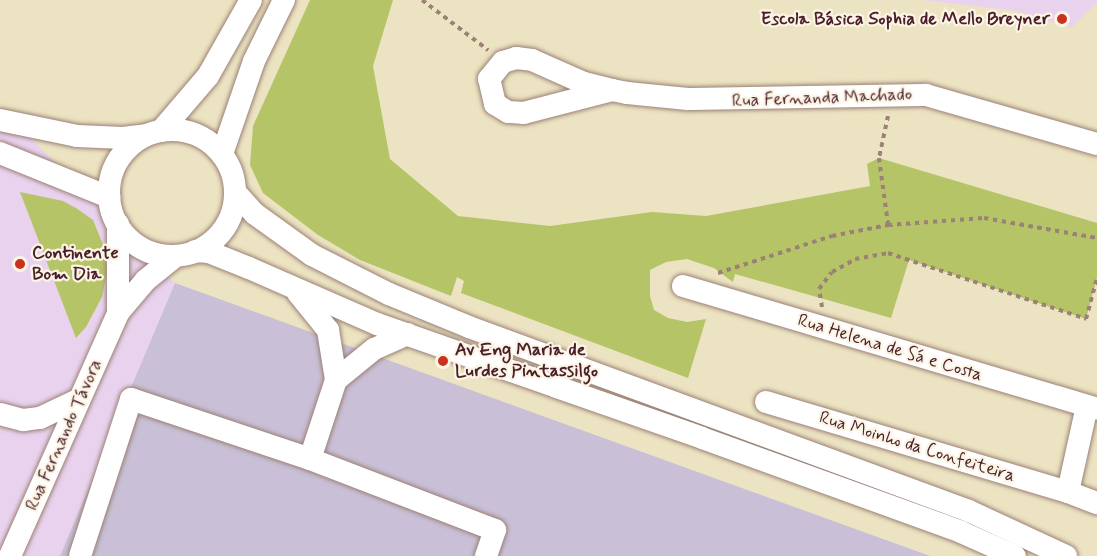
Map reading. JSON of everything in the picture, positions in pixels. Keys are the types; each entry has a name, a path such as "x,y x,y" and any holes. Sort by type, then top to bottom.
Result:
{"street":[{"path":"251,0 208,76 154,133 121,155 111,175 109,197 118,224 128,239 152,254 209,252 408,334 961,532 1015,556"},
{"path":"222,154 254,61 284,0"},
{"name":"Rua Fernanda Machado","path":"612,90 524,113 508,112 495,104 489,91 489,79 502,62 532,60 555,73 612,90 724,100 892,93 944,98 1097,144"},
{"path":"0,120 94,138 190,132 210,142 222,154 232,174 236,193 232,215 219,235 184,254"},
{"path":"6,157 109,197"},
{"path":"236,193 255,214 312,255 389,294 469,327 969,511 1066,556"},
{"name":"Rua Fernando Távora","path":"118,224 118,313"},
{"name":"Rua Fernando Távora","path":"9,556 118,313 146,280 184,254"},
{"path":"290,285 328,330 336,380 310,459"},
{"name":"Rua Helena de Sá e Costa","path":"683,286 1092,407"},
{"path":"336,380 374,349 408,334"},
{"path":"80,556 131,399 310,459 495,530 486,556"},
{"path":"0,414 23,420 40,418 78,400"},
{"name":"Rua Moinho da Confeiteira","path":"766,402 1068,492 1097,503"},
{"path":"1068,492 1092,407"}],"path":[{"path":"422,0 502,62"},
{"path":"888,225 879,158 892,93"},
{"path":"683,286 832,236 888,225 984,218 1097,238"},
{"path":"825,328 819,290 832,272 855,259 888,254 1086,319 1097,278"}],"shaded area":[{"name":"Escola Básica Sophia de Mello Breyner","path":"922,0 1097,0 1097,2 1071,28 1017,11"},
{"path":"0,107 175,283 60,556 0,556"},
{"path":"175,283 930,556 60,556"}],"green space":[{"path":"310,0 393,0 373,66 390,159 458,216 550,226 652,212 706,216 870,186 867,164 879,158 1097,223 1097,278 1086,319 909,260 891,318 735,274 733,282 714,268 687,259 666,262 650,270 650,296 654,310 668,318 687,322 706,319 688,378 461,293 464,281 457,277 451,296 360,260 318,235 263,193 250,165 253,126"},
{"path":"20,192 63,201 76,208 93,220 104,247 107,272 102,297 86,327 76,338"}],"place":[{"name":"Escola Básica Sophia de Mello Breyner","path":"1062,19"},
{"name":"Continente Bom Dia","path":"20,264"},
{"name":"Av Eng Maria de Lurdes Pintassilgo","path":"443,361"}]}
